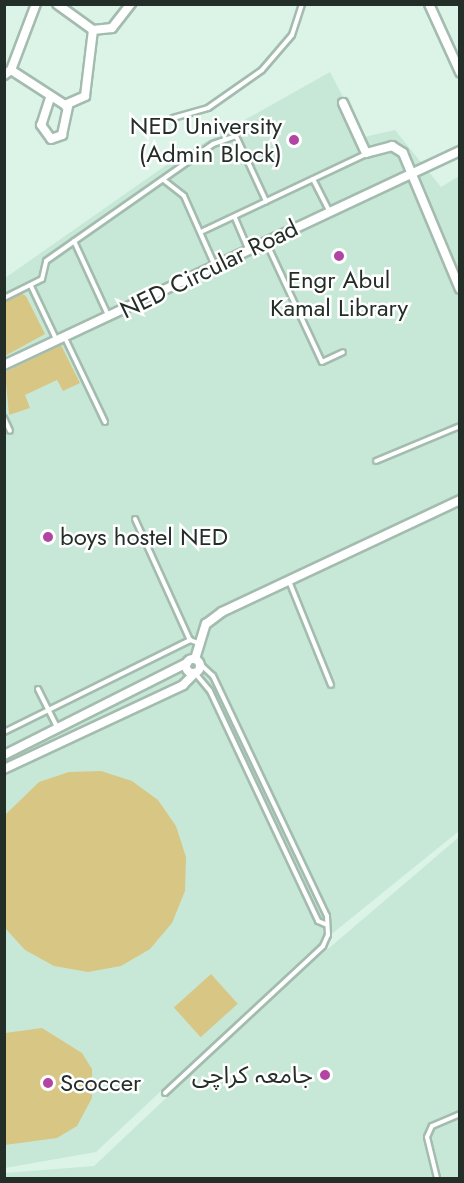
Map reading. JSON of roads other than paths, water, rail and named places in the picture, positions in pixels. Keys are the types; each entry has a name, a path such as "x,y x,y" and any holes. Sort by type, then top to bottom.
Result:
{"street":[{"path":"36,4 8,73 68,106 80,102 88,88 93,30"},
{"path":"57,4 93,30 112,28 131,4"},
{"path":"429,4 459,72"},
{"path":"50,98 41,125 51,139 62,135 68,106"},
{"path":"343,103 366,153 397,147 413,174 459,289"},
{"name":"NED Circular Road","path":"4,364 109,318 329,211 459,151"},
{"path":"195,673 194,662 198,643 214,618 459,500"},
{"path":"194,662 195,673"},
{"path":"4,755 194,662"},
{"path":"4,769 183,685 195,673"}],"lane":[{"path":"173,118 208,108 262,70 292,35 302,4"},
{"path":"4,298 42,279 46,261 165,181 213,144 236,136 266,201"},
{"path":"202,231 235,218 366,153"},
{"path":"313,179 329,211"},
{"path":"165,181 184,196 202,231 215,266"},
{"path":"235,218 249,250"},
{"path":"74,242 109,318"},
{"path":"266,242 322,362 343,352"},
{"path":"31,285 105,422"},
{"path":"4,418 10,431"},
{"path":"376,461 459,426"},
{"path":"135,519 190,640 198,643"},
{"path":"289,580 331,685"},
{"path":"4,732 190,640"},
{"path":"165,1093 323,946 327,915 217,683 194,662"},
{"path":"195,673 210,691 318,921 325,924"},
{"path":"38,689 58,730"},
{"path":"437,1179 427,1137 432,1126 459,1114"}],"place":[{"name":"NED University (Admin Block)","path":"294,140"},
{"name":"Engr Abul Kamal Library","path":"339,256"},
{"name":"boys hostel NED","path":"48,537"},
{"name":"جامعہ کراچی","path":"325,1075"},
{"name":"Scoccer","path":"48,1083"}]}
